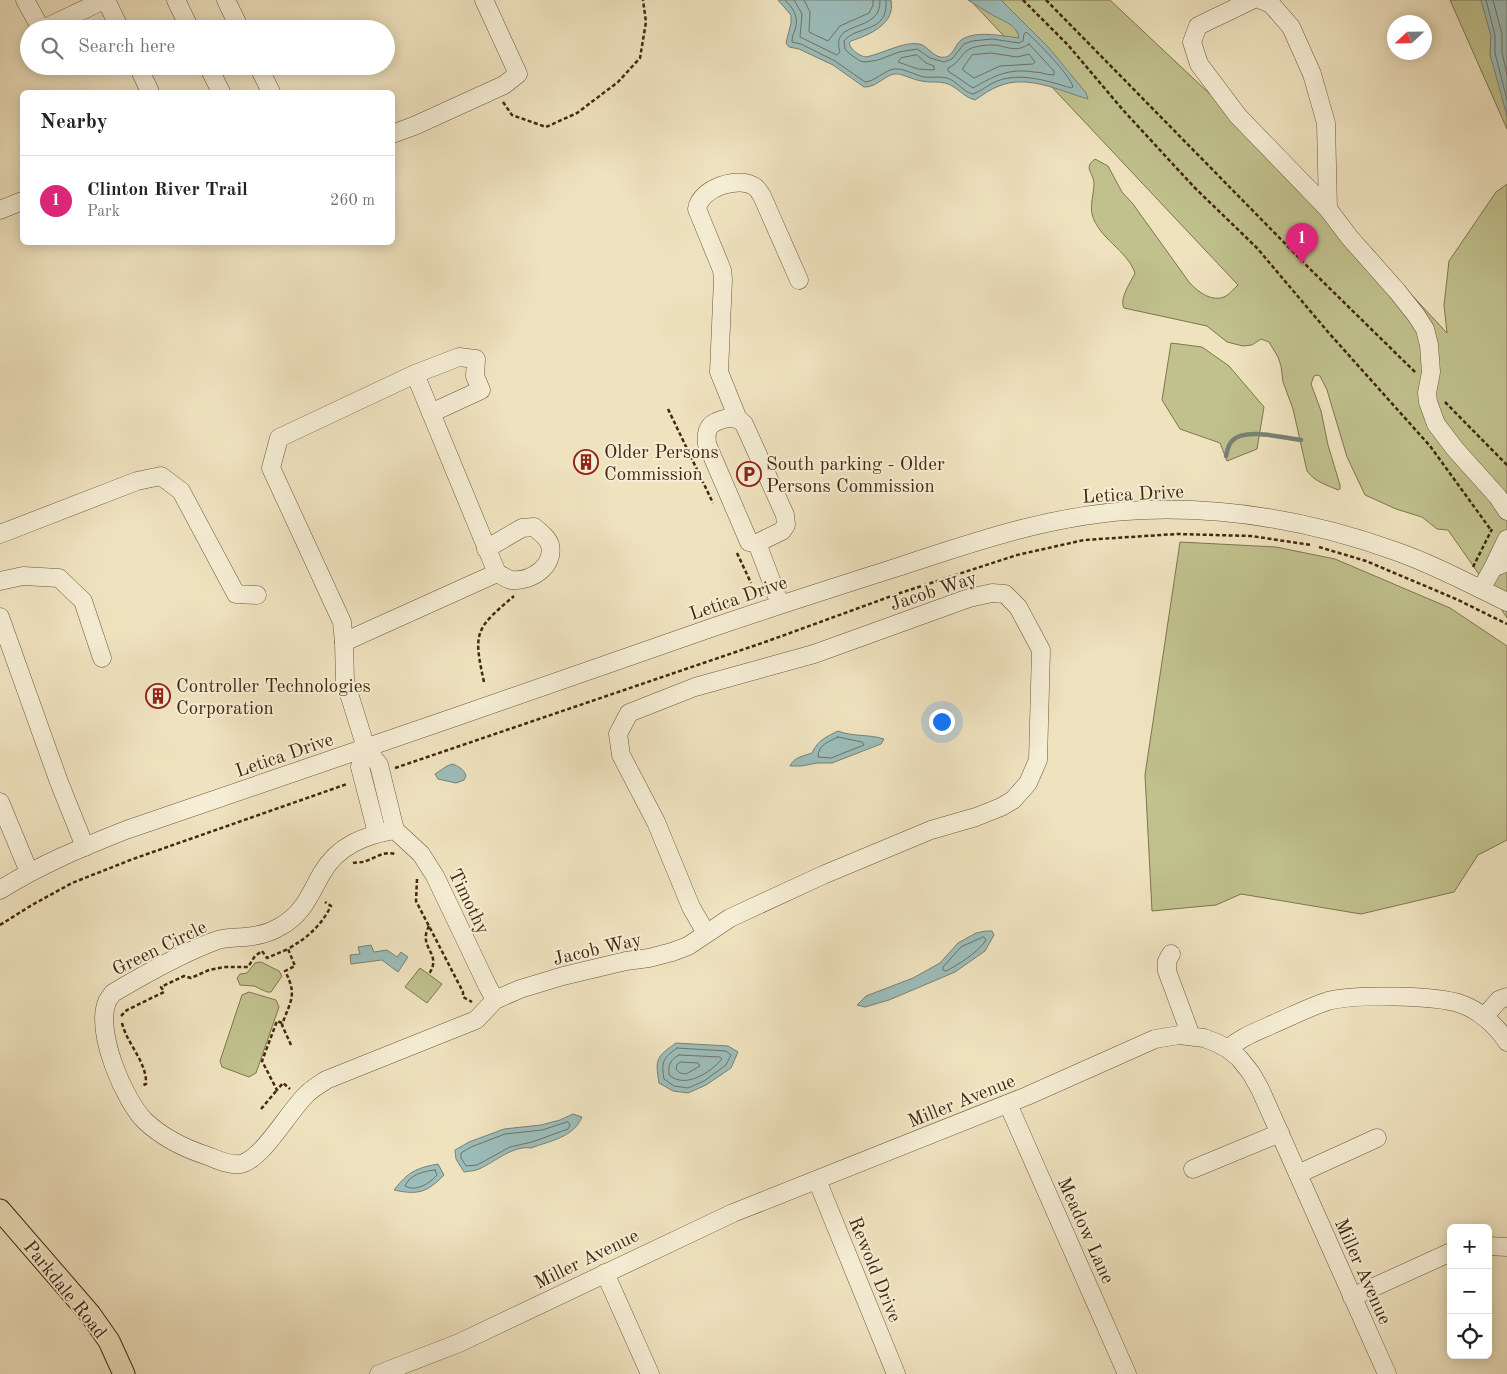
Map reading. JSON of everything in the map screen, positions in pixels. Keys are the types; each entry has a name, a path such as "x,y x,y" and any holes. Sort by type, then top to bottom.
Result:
{"main road":[{"name":"Parkdale Road","path":"0,1210 90,1314 109,1341 124,1374"}],"street":[{"path":"25,0 37,20"},
{"path":"62,20 105,0 115,20"},
{"path":"176,0 186,20"},
{"path":"226,0 236,20"},
{"path":"395,133 494,90 518,74 484,0"},
{"path":"1252,0 1198,26 1192,42 1199,64 1238,116 1328,209 1350,238 1397,290 1425,330 1429,345 1431,372 1427,393 1428,402 1436,424 1455,450 1498,497 1507,511"},
{"path":"1261,0 1271,4 1291,27 1312,74 1326,123 1328,209"},
{"path":"142,75 149,90"},
{"path":"212,75 220,90"},
{"path":"261,75 266,90"},
{"path":"738,419 717,420 706,433 707,444 749,542 757,543 782,532 786,525 785,515 744,424 738,419 719,372 723,278 722,270 697,209 698,202 702,196 720,186 732,183 746,183 755,187 762,196 800,280"},
{"path":"0,210 20,202"},
{"path":"366,748 360,767 377,833 395,830 379,765 366,748 345,681 342,622 271,468 280,438 415,374 459,357 476,359 474,376 481,390 431,413"},
{"path":"415,374 486,549 497,573 511,580 525,579 540,571 549,562 550,546 544,536 534,527 522,528 486,549"},
{"path":"0,534 137,480 161,476 181,491 236,594 257,595"},
{"name":"Letica Drive","path":"0,890 29,872 85,846 126,830 780,604 1036,524 1088,515 1144,510 1208,511 1249,515 1311,525 1398,552 1507,602"},
{"path":"1482,590 1500,565 1507,539"},
{"path":"757,543 780,604"},
{"path":"344,642 497,573"},
{"path":"0,581 22,576 59,578 83,601 102,658"},
{"name":"Jacob Way","path":"491,1004 520,989 563,976 626,961 649,958 688,946 730,918 823,875 931,830 976,817 1002,807 1013,800 1028,783 1038,760 1041,650 1018,607 1005,594 992,593 969,598 822,651 695,687 629,713 618,734 621,755 656,822 691,907 706,933"},
{"path":"0,617 59,782 85,846"},
{"path":"0,802 29,872"},
{"name":"Timothy","path":"395,830 422,854 435,876 487,985 491,1004"},
{"name":"Green Circle","path":"377,833 356,840 332,858 306,903 283,925 271,932 257,936 216,940 113,993 106,1003 105,1029 114,1066 126,1093 144,1120 159,1133 201,1154 233,1164 241,1164 258,1154 307,1093 326,1080 476,1020 491,1004"},
{"path":"1171,954 1167,961 1167,971 1191,1036"},
{"path":"1228,1049 1243,1038 1328,1001 1365,997 1438,999 1460,1003 1484,1017 1498,1029 1507,1042"},
{"path":"1484,1017 1499,1000 1507,997"},
{"name":"Miller Avenue","path":"379,1374 459,1342 733,1213 1008,1104 1155,1039 1170,1036 1191,1036 1204,1038 1228,1049 1239,1058 1251,1073 1387,1374"},
{"name":"Meadow Lane","path":"1008,1104 1128,1374"},
{"path":"1193,1169 1280,1134"},
{"path":"1298,1174 1377,1138"},
{"name":"Rewold Drive","path":"817,1180 896,1374"},
{"path":"1492,1246 1507,1247"},
{"path":"1352,1297 1447,1254"},
{"path":"605,1272 650,1374"}],"path":[{"path":"494,90 512,115 546,127 577,113 618,82 640,58 646,22 643,0"},
{"path":"1023,0 1068,45 1123,110 1194,187 1257,248 1328,332 1430,446 1491,530"},
{"path":"1046,0 1313,272 1429,385 1507,466"},
{"path":"668,409 714,505"},
{"path":"735,548 752,583"},
{"path":"332,858 348,864 366,862 374,856 389,852 400,855"},
{"path":"414,872 417,889 416,901 463,992 463,997 491,1004"},
{"path":"126,1093 146,1084 146,1075 124,1033 120,1016 127,1010 164,992 161,987 184,976 191,978 209,970 224,967 248,967 255,956 262,951 266,958 288,949 306,938 322,922 331,906 320,900"},
{"path":"429,926 425,933 426,944 434,962 434,966 429,974"},
{"path":"288,949 295,966 285,971 292,984 292,994 282,1025 291,1045"},
{"path":"277,1090 262,1061 277,1022 282,1023"},
{"path":"261,1109 283,1083 302,1100"}],"green space":[{"path":"970,0 1110,0 1330,207 1447,333 1444,305 1449,261 1496,192 1507,184 1507,618 1448,530 1437,529 1422,517 1396,509 1365,495 1347,457 1327,390 1320,376 1314,376 1311,384 1321,411 1328,445 1340,485 1338,490 1317,481 1307,471 1293,409 1283,382 1281,366 1269,342 1261,339 1252,345 1243,346 1227,342 1207,326 1124,308 1124,295 1135,273 1126,257 1100,230 1092,214 1091,206 1094,183 1089,168 1091,162 1095,159 1108,166 1122,192 1133,204 1189,282 1206,295 1216,298 1228,295 1238,285"},
{"path":"1450,0 1507,0 1507,129"},
{"path":"1171,343 1202,347 1229,366 1264,407 1257,449 1227,461 1220,443 1180,429 1162,400"},
{"path":"1180,542 1276,547 1335,559 1450,608 1507,646 1507,840 1478,855 1454,892 1361,914 1241,894 1216,905 1152,911 1145,775"},
{"path":"261,962 279,971 282,976 271,992 254,986 240,985 237,978 240,974 247,973 255,963"},
{"path":"420,968 442,984 427,1003 405,987"},
{"path":"249,992 276,1000 279,1007 256,1073 249,1077 222,1067 220,1061 242,995"}],"water":[{"path":"778,0 891,0 889,16 885,22 873,32 851,41 849,43 853,50 866,57 907,44 919,44 938,56 946,57 951,54 961,40 974,35 989,34 1019,38 1018,33 1008,23 968,0 1001,0 1048,47 1086,93 1088,99 1044,85 1021,82 996,87 975,100 945,83 928,82 899,74 890,75 874,85 864,87 833,65 799,49 789,47 786,43 791,15"},
{"path":"1481,0 1507,0 1507,116 1490,54 1491,36"},
{"path":"838,731 884,739 881,744 832,763 790,766 797,759 812,753 820,742"},
{"path":"453,764 464,772 466,776 464,780 456,783 438,779 435,774"},
{"path":"992,931 994,935 985,951 955,972 889,1000 865,1007 857,1005 866,996 913,978 940,963 958,943 976,933"},
{"path":"371,945 374,952 387,950 397,957 401,952 408,957 398,972 382,960 351,964 350,955 360,954 358,947"},
{"path":"676,1043 728,1046 738,1052 731,1068 706,1085 688,1093 673,1091 659,1083 657,1063 661,1055"},
{"path":"573,1114 582,1117 578,1124 567,1134 531,1148 511,1151 477,1170 464,1172 456,1159 455,1150 469,1142 504,1129 541,1125"},
{"path":"438,1164 444,1175 427,1189 415,1192 394,1190 413,1172"}],"waterway":[{"path":"1226,456 1232,441 1245,435 1265,434 1301,440"}],"place":[{"name":"Clinton River Trail","path":"1302,264"},
{"name":"Older Persons Commission","path":"586,462"},
{"name":"South parking - Older Persons Commission","path":"749,474"},
{"name":"Controller Technologies Corporation","path":"158,696"}]}
